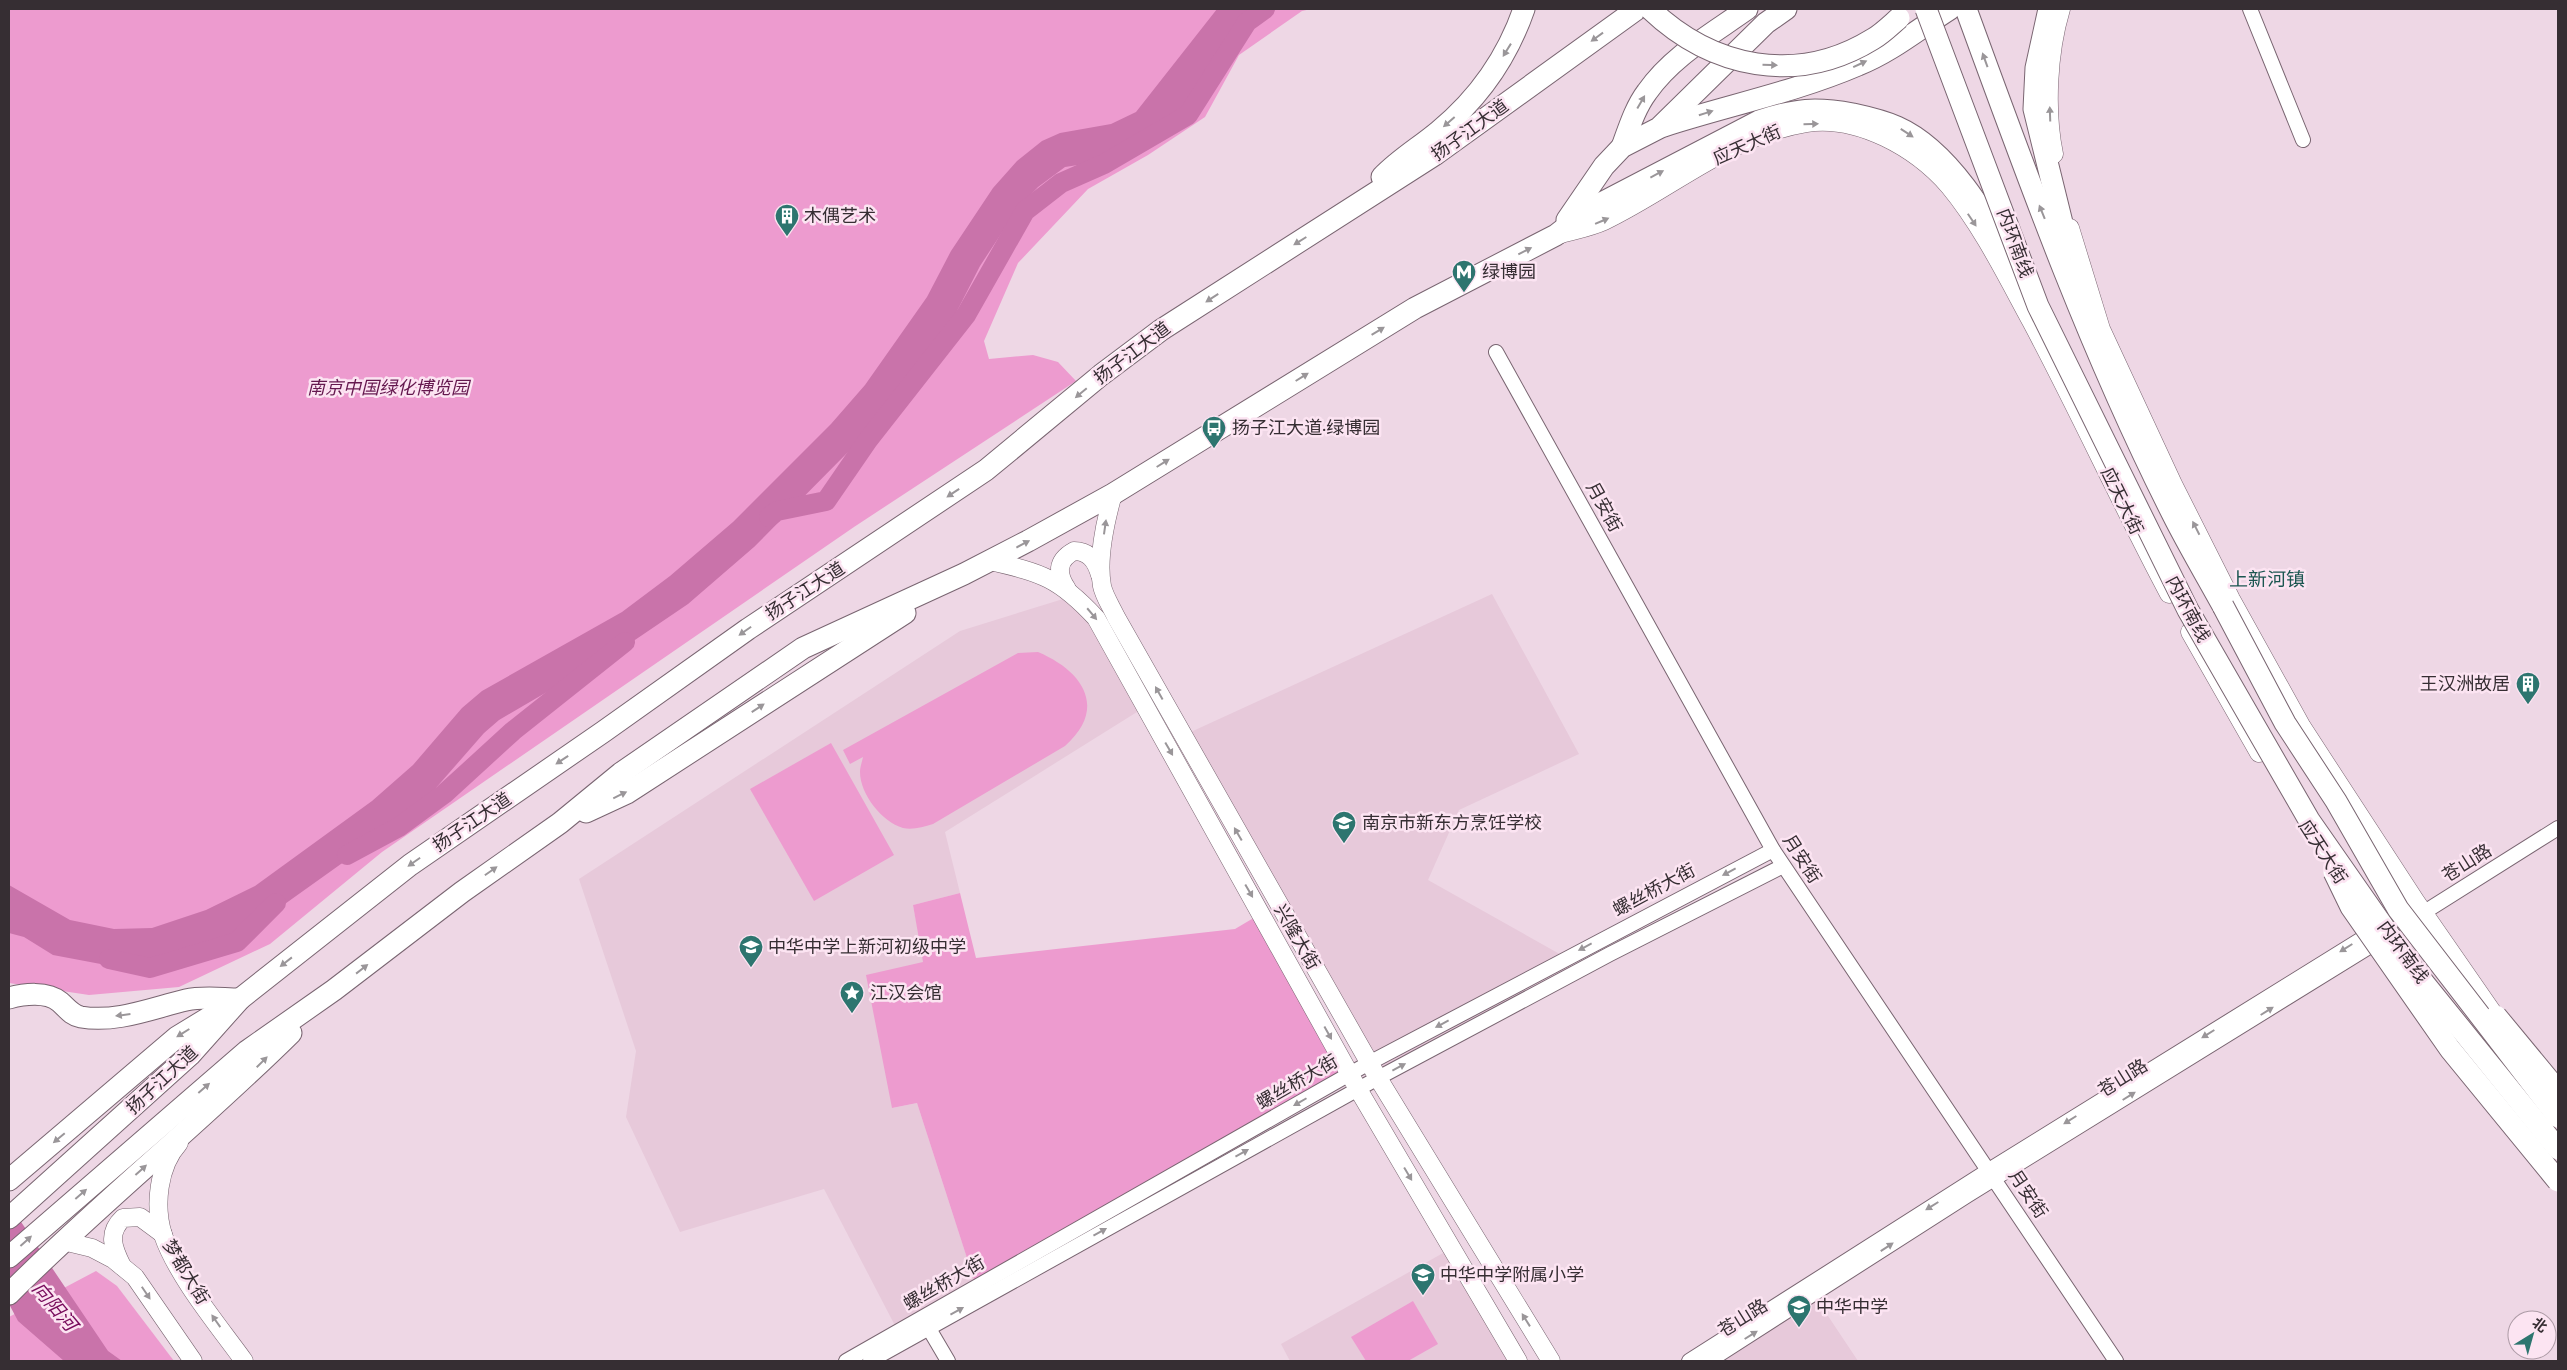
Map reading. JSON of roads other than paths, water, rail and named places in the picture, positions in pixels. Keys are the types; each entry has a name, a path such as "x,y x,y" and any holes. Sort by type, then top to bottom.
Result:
{"highway":[{"path":"1342,215 1395,164 1465,108 1483,87 1511,43 1524,9"},
{"name":"扬子江大道","path":"9,1218 190,1055 240,999 410,865 748,629 986,470 1160,330 1436,154 1637,9"},
{"path":"1650,9 1671,28 1716,54 1741,62 1789,66 1818,62 1849,51 1874,39 1904,13"},
{"path":"1622,147 1633,115 1647,92 1664,71 1680,57 1747,9"},
{"path":"1660,128 1766,23 1786,9"},
{"name":"内环南线","path":"1926,9 2038,306 2188,610 2309,820 2416,972 2558,1149"},
{"path":"1556,235 1604,166 1622,147 1660,128 1722,107 1788,92 1860,65 1889,49 1950,9"},
{"name":"内环南线","path":"1966,9 2029,179 2089,330 2172,513 2285,723 2336,801 2398,909 2558,1118"},
{"path":"2054,12 2036,68 2034,109 2089,330"},
{"path":"990,561 1112,494 1435,297 1556,235 1588,210 1759,121 1784,113 1810,108 1836,111 1897,127 1925,144 1951,170 1991,223 2038,306"},
{"name":"扬子江大道","path":"9,1257 247,1052 334,990 462,892 560,823 627,792 964,574 990,561"},
{"path":"2336,801 2443,952 2558,1091"},
{"path":"2309,820 2351,907 2450,1049 2558,1181"},
{"path":"9,1294 58,1245 217,1101 254,1070 334,990"},
{"path":"9,998 33,994 54,998 68,1012 81,1017 110,1017 144,1012 188,1000 240,999"},
{"path":"10,1179 176,1037 240,999"}],"main road":[{"path":"2078,9 2054,12 2049,80 2051,137 2066,213 2101,330 2173,484 2231,599 2302,727 2419,907 2529,1065 2558,1101"},
{"name":"应天大街","path":"1556,235 1603,222 1726,152 1770,130 1808,123 1847,126 1866,130 1892,141 1921,160 1948,186 1985,240 2055,366 2158,574 2200,653 2246,732 2378,935 2558,1167"},
{"name":"兴隆大街","path":"1112,494 1105,521 1102,548 1102,586 1116,617 1369,1063 1551,1361"},
{"path":"1067,589 1061,580 1059,569 1061,562 1074,550 1083,551 1093,558 1102,586"},
{"name":"兴隆大街","path":"990,561 1054,580 1067,589 1096,618 1354,1081 1518,1361"},
{"name":"梦都大街","path":"217,1101 174,1149 164,1167 159,1200 163,1234 181,1271 244,1361"},
{"path":"122,1267 114,1251 111,1239 114,1230 123,1218 140,1217 163,1234"},
{"path":"58,1245 92,1248 135,1277 192,1361"}],"street":[{"path":"2250,9 2303,140"},
{"name":"月安街","path":"1496,352 1772,850 2116,1361"},
{"name":"苍山路","path":"1689,1361 2378,935 2419,907 2558,828"},
{"name":"螺丝桥大街","path":"870,1361 1354,1081 1369,1063 1772,850"},
{"name":"螺丝桥大街","path":"846,1361 1354,1081 1378,1078 1610,954 1783,866"},
{"name":"苍山路","path":"1709,1361 1992,1175"},
{"path":"928,1327 948,1361"}],"water":[{"path":"1217,9 1264,9 1245,26 1166,130 1151,142 1116,159 1065,167 1038,187 1018,208 980,266 956,313 891,405 854,446 754,547 688,604 629,644 499,720 484,733 435,789 390,829 268,916 215,943 149,964 106,965 53,955 24,937 9,933 9,885 70,920 114,929 152,928 206,910 255,886 372,801 413,765 462,708 482,691 622,612 670,576 733,522 831,424 865,385 927,297 951,251 993,188 1017,161 1042,141 1060,133 1111,124 1136,112"},
{"name":"向阳河","path":"9,1204 108,1351 122,1361 64,1361 18,1321 9,1304"}],"waterway":[{"path":"769,517 777,511 826,501 868,440 966,315 1025,211 1061,183 1104,164 1188,115 1247,22 1265,9"},
{"path":"347,855 399,827 444,794 513,731 625,642"},
{"path":"109,959 150,968 237,942 276,903"}],"place":[{"name":"木偶艺术","path":"787,237"},
{"name":"绿博园","path":"1464,293"},
{"name":"扬子江大道·绿博园","path":"1214,449"},
{"name":"王汉洲故居","path":"2528,705"},
{"name":"南京市新东方烹饪学校","path":"1344,844"},
{"name":"中华中学上新河初级中学","path":"751,968"},
{"name":"江汉会馆","path":"852,1014"},
{"name":"中华中学附属小学","path":"1423,1296"},
{"name":"中华中学","path":"1799,1328"}],"district":[{"name":"上新河镇","path":"2267,579"}],"park label":[{"name":"南京中国绿化博览园","path":"388,388"}]}
